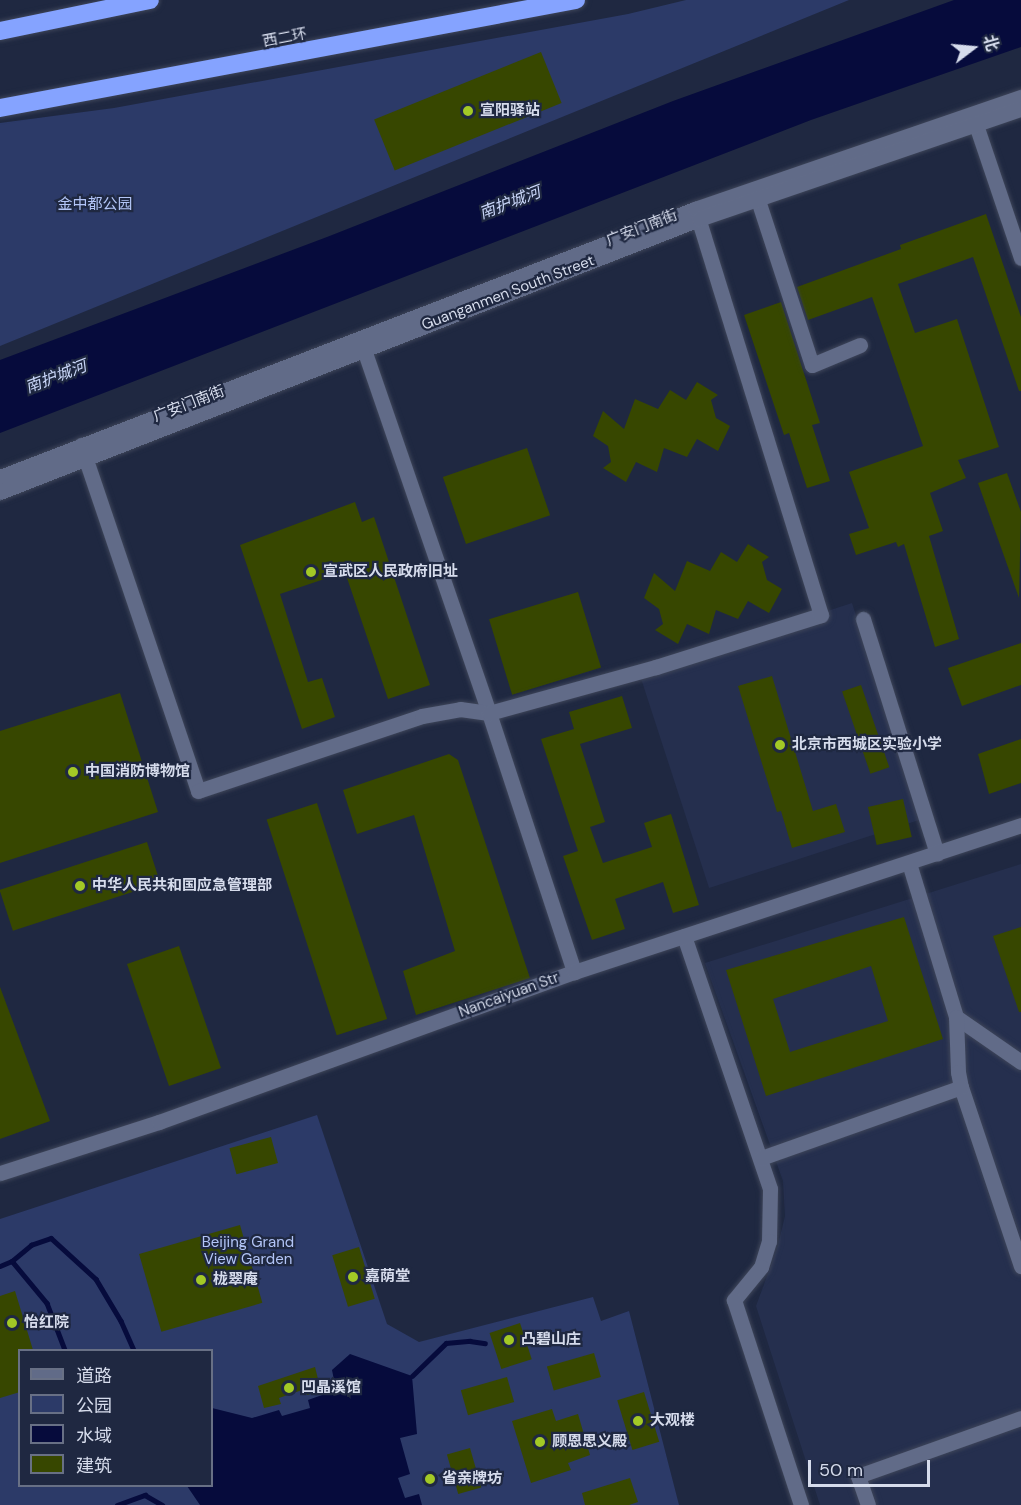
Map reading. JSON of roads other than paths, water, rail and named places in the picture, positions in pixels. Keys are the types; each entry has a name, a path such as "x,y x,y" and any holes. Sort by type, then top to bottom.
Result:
{"highway":[{"path":"0,31 150,0"},
{"name":"西二环","path":"0,108 576,0"}],"street":[{"path":"860,345 812,365 756,193 974,119 1021,97"},
{"path":"974,119 1021,109"},
{"path":"974,119 1021,258"},
{"name":"广安门南街","path":"697,214 756,193"},
{"path":"0,477 83,452 198,791 422,716 460,709 489,713 656,666 821,615 697,214"},
{"name":"Guanganmen South Street","path":"0,492 83,452 697,214"},
{"path":"362,344 489,713 574,972"},
{"path":"863,619 937,854"},
{"name":"Nancaiyuan Str","path":"0,1173 159,1122 574,972 1021,825"},
{"path":"909,863 956,1017 958,1072 961,1086 1021,1266"},
{"path":"684,936 770,1189 769,1241 762,1267 734,1300 801,1505"},
{"path":"956,1017 1021,1062"},
{"path":"761,1158 961,1086"},
{"path":"868,1505 858,1476 1021,1418"}],"water":[{"name":"南护城河","path":"954,0 1021,0 1021,47 811,120 0,433 0,360 327,237 673,101"},
{"path":"350,1354 412,1376 417,1434 400,1438 410,1474 398,1478 405,1498 419,1494 422,1505 200,1505 188,1487 213,1487 213,1408 252,1418 279,1410 282,1416 310,1408 308,1400 336,1390 332,1370"}],"waterway":[{"path":"0,1266 12,1261 31,1245 51,1238 96,1279 121,1321 134,1349"},
{"path":"12,1261 47,1303 65,1349"},
{"path":"412,1376 446,1343 470,1341 485,1343"},
{"path":"117,1505 145,1495 162,1505"}],"place":[{"name":"宣阳驿站","path":"468,111"},
{"name":"宣武区人民政府旧址","path":"311,572"},
{"name":"北京市西城区实验小学","path":"780,745"},
{"name":"中国消防博物馆","path":"73,772"},
{"name":"中华人民共和国应急管理部","path":"80,886"},
{"name":"嘉荫堂","path":"353,1277"},
{"name":"栊翠庵","path":"201,1280"},
{"name":"怡红院","path":"12,1323"},
{"name":"凸碧山庄","path":"509,1340"},
{"name":"凹晶溪馆","path":"289,1388"},
{"name":"大观楼","path":"638,1421"},
{"name":"顾恩思义殿","path":"540,1442"},
{"name":"省亲牌坊","path":"430,1479"}],"park label":[{"name":"金中都公园","path":"95,205"},
{"name":"Beijing Grand View Garden","path":"248,1250"}]}
